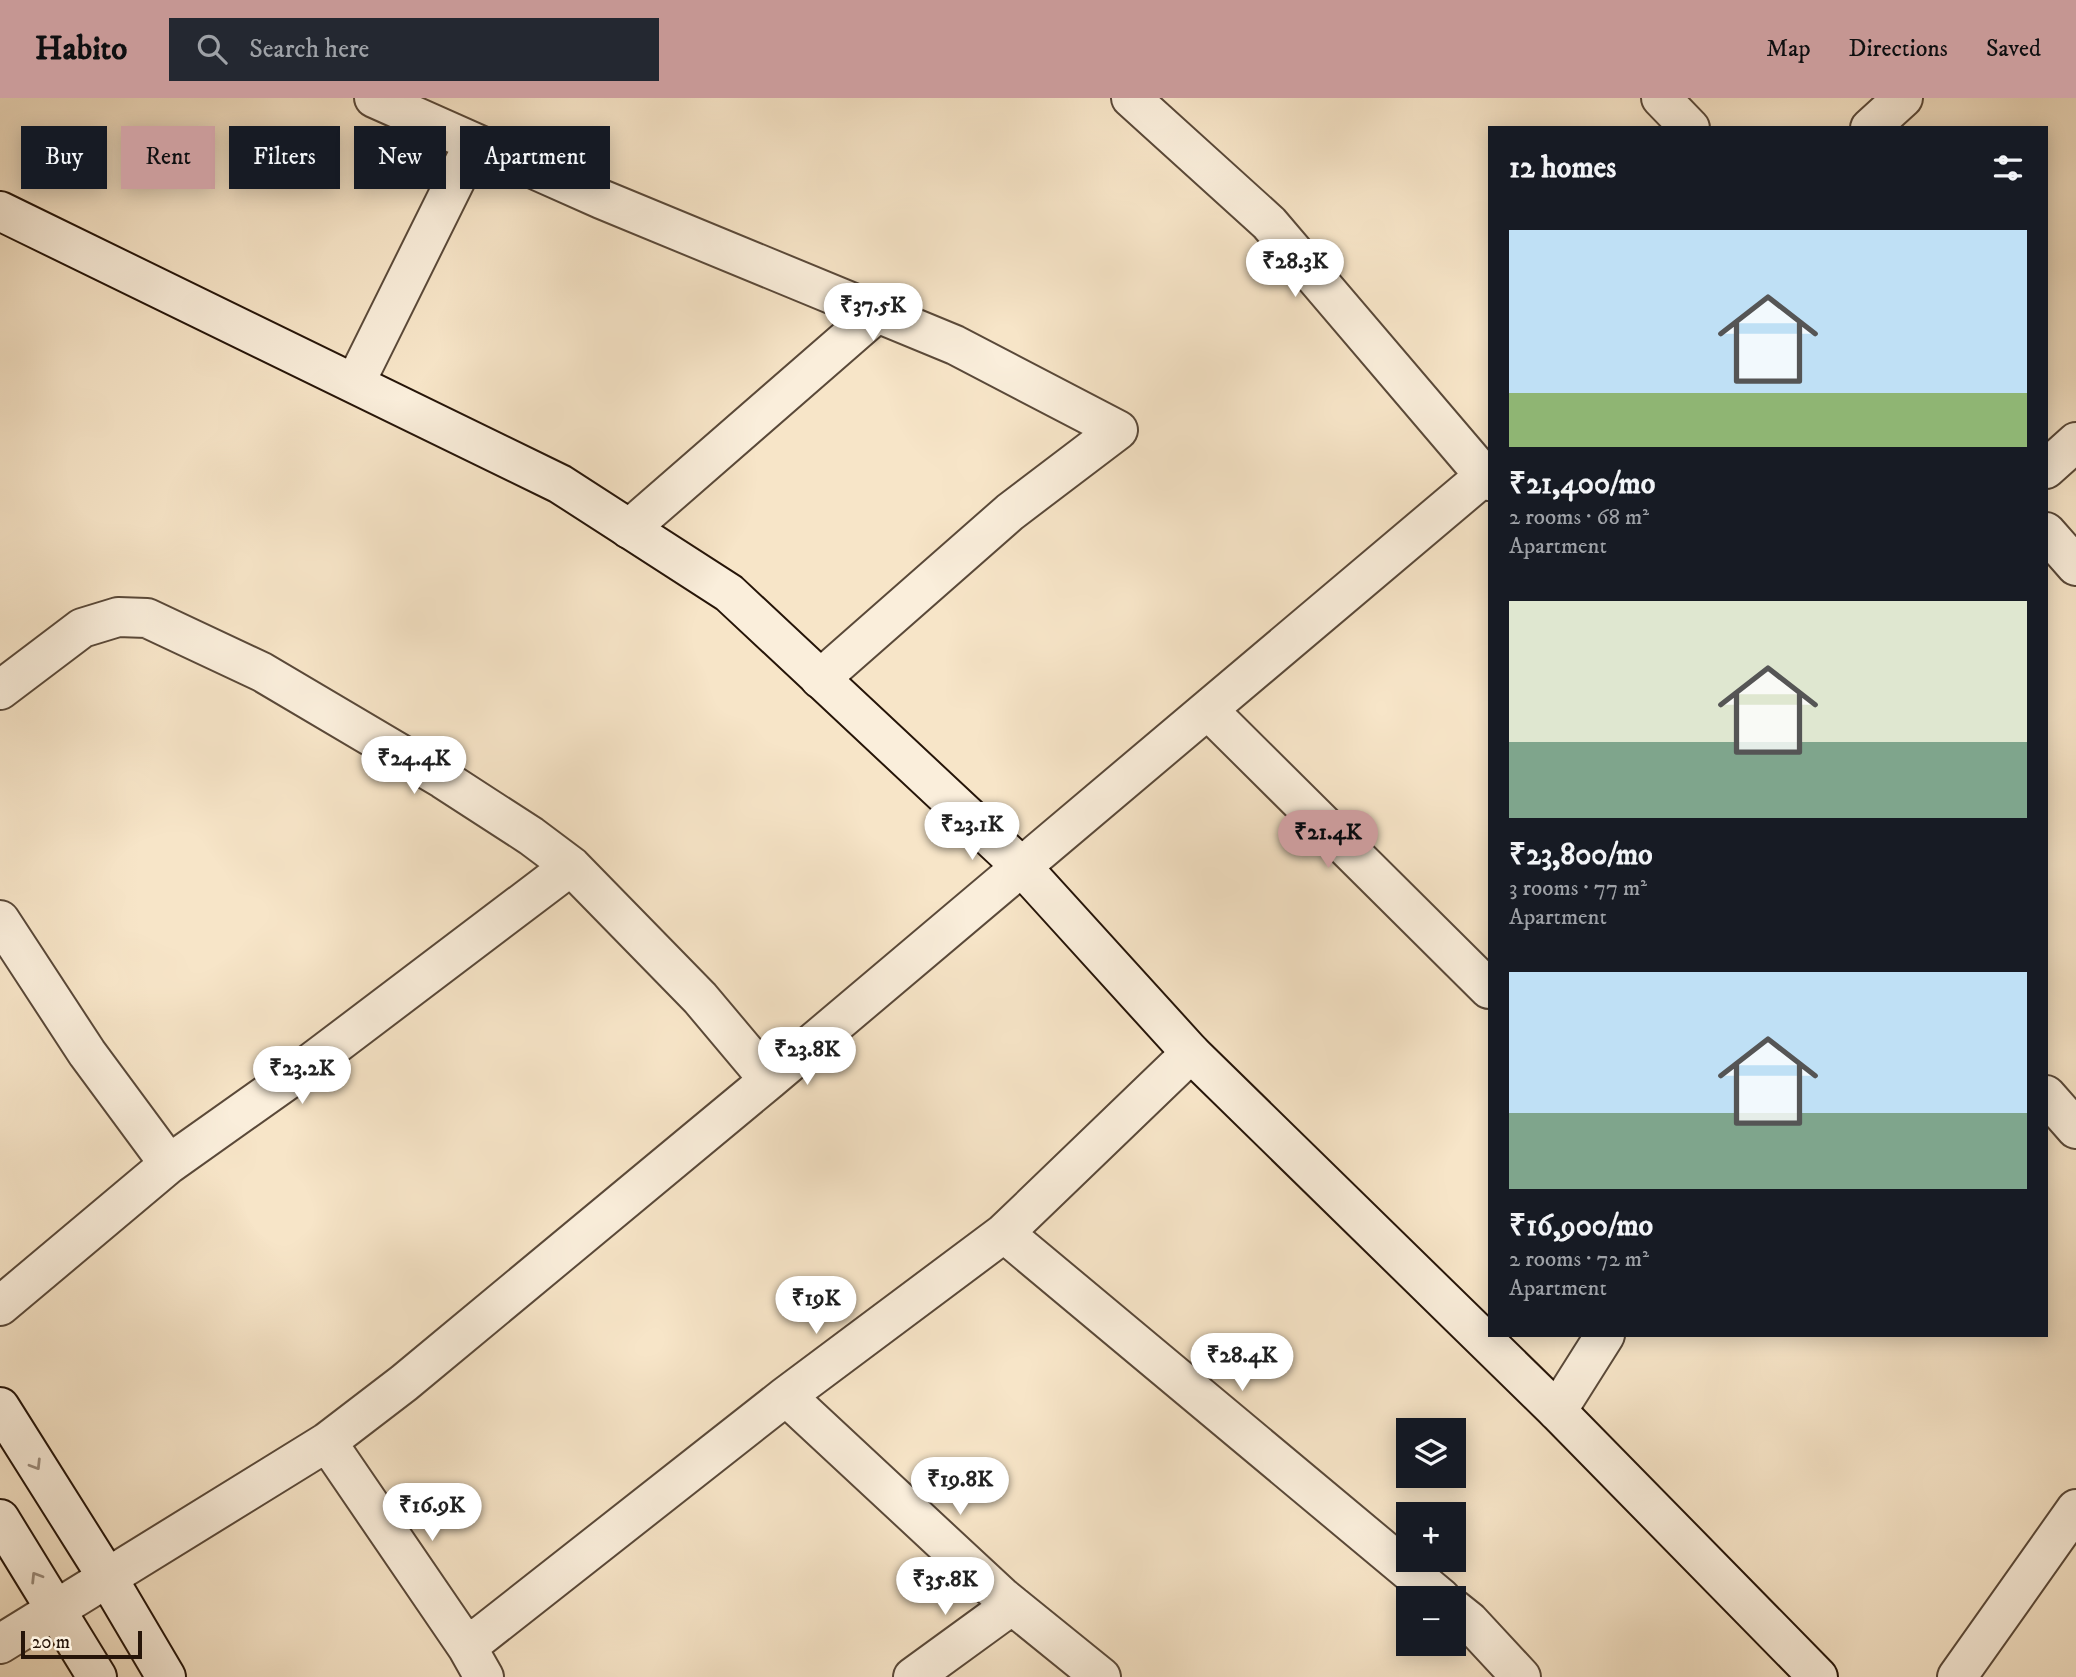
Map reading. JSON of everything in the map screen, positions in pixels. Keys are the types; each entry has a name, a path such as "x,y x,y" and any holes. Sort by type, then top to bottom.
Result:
{"street":[{"path":"374,98 460,137"},
{"path":"0,1644 327,1441 404,1383 1488,476 1269,223 1131,98"},
{"path":"1661,98 1688,126"},
{"path":"1872,126 1903,98"},
{"path":"355,383 460,171"},
{"path":"576,189 955,345 1118,430 1010,512 820,679"},
{"path":"0,211 560,484 729,593 1022,867 1191,1053 1557,1410 1818,1677"},
{"path":"629,529 877,313"},
{"path":"2048,466 2076,442"},
{"path":"2048,534 2076,566"},
{"path":"0,690 82,628 118,617 147,618 262,672 443,779 531,836 571,866 699,998 769,1080"},
{"path":"1208,710 1488,988"},
{"path":"0,1306 169,1164 303,1069 571,866"},
{"path":"0,920 87,1053 169,1164"},
{"path":"327,1441 475,1662 786,1396 1004,1233 1191,1053"},
{"path":"2048,1097 2076,1129"},
{"path":"1004,1233 1427,1586"},
{"path":"1557,1410 1604,1337"},
{"path":"786,1396 1012,1605 1101,1677"},
{"path":"0,1407 107,1577 166,1677"},
{"path":"1957,1677 2076,1509"},
{"path":"0,1519 97,1677"},
{"path":"913,1677 1012,1605"},
{"path":"1466,1621 1521,1677"}]}
